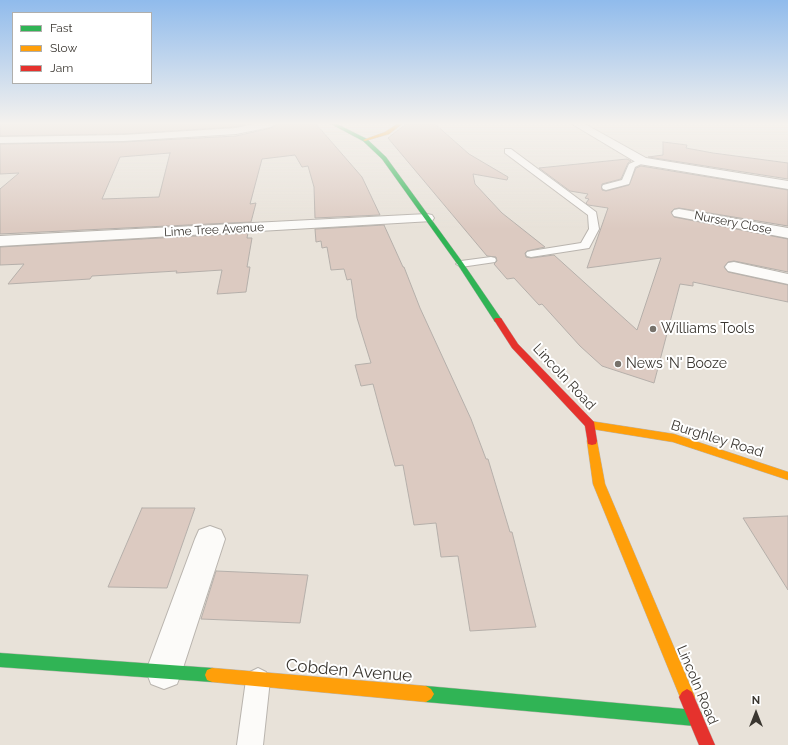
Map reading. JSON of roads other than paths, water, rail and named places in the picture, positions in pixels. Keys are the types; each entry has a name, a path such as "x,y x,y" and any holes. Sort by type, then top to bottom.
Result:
{"street":[{"name":"Lincoln Road","path":"385,159 461,264 515,346 590,425 599,484 707,745"},
{"path":"639,159 643,161 788,185"},
{"name":"Nursery Close","path":"678,213 788,233"},
{"name":"Lime Tree Avenue","path":"0,242 427,218"},
{"path":"734,267 788,279"},
{"name":"Burghley Road","path":"590,425 674,438 788,476"},
{"path":"164,671 210,539"},
{"name":"Cobden Avenue","path":"0,660 164,671 695,718"}],"lane":[{"path":"518,159 593,214 594,229 585,246 531,254"},
{"path":"606,186 626,182 632,166 643,161"},
{"path":"461,264 491,260"},
{"path":"250,745 258,679"}],"place":[{"name":"Williams Tools","path":"653,329"},
{"name":"News 'N' Booze","path":"618,364"}]}
